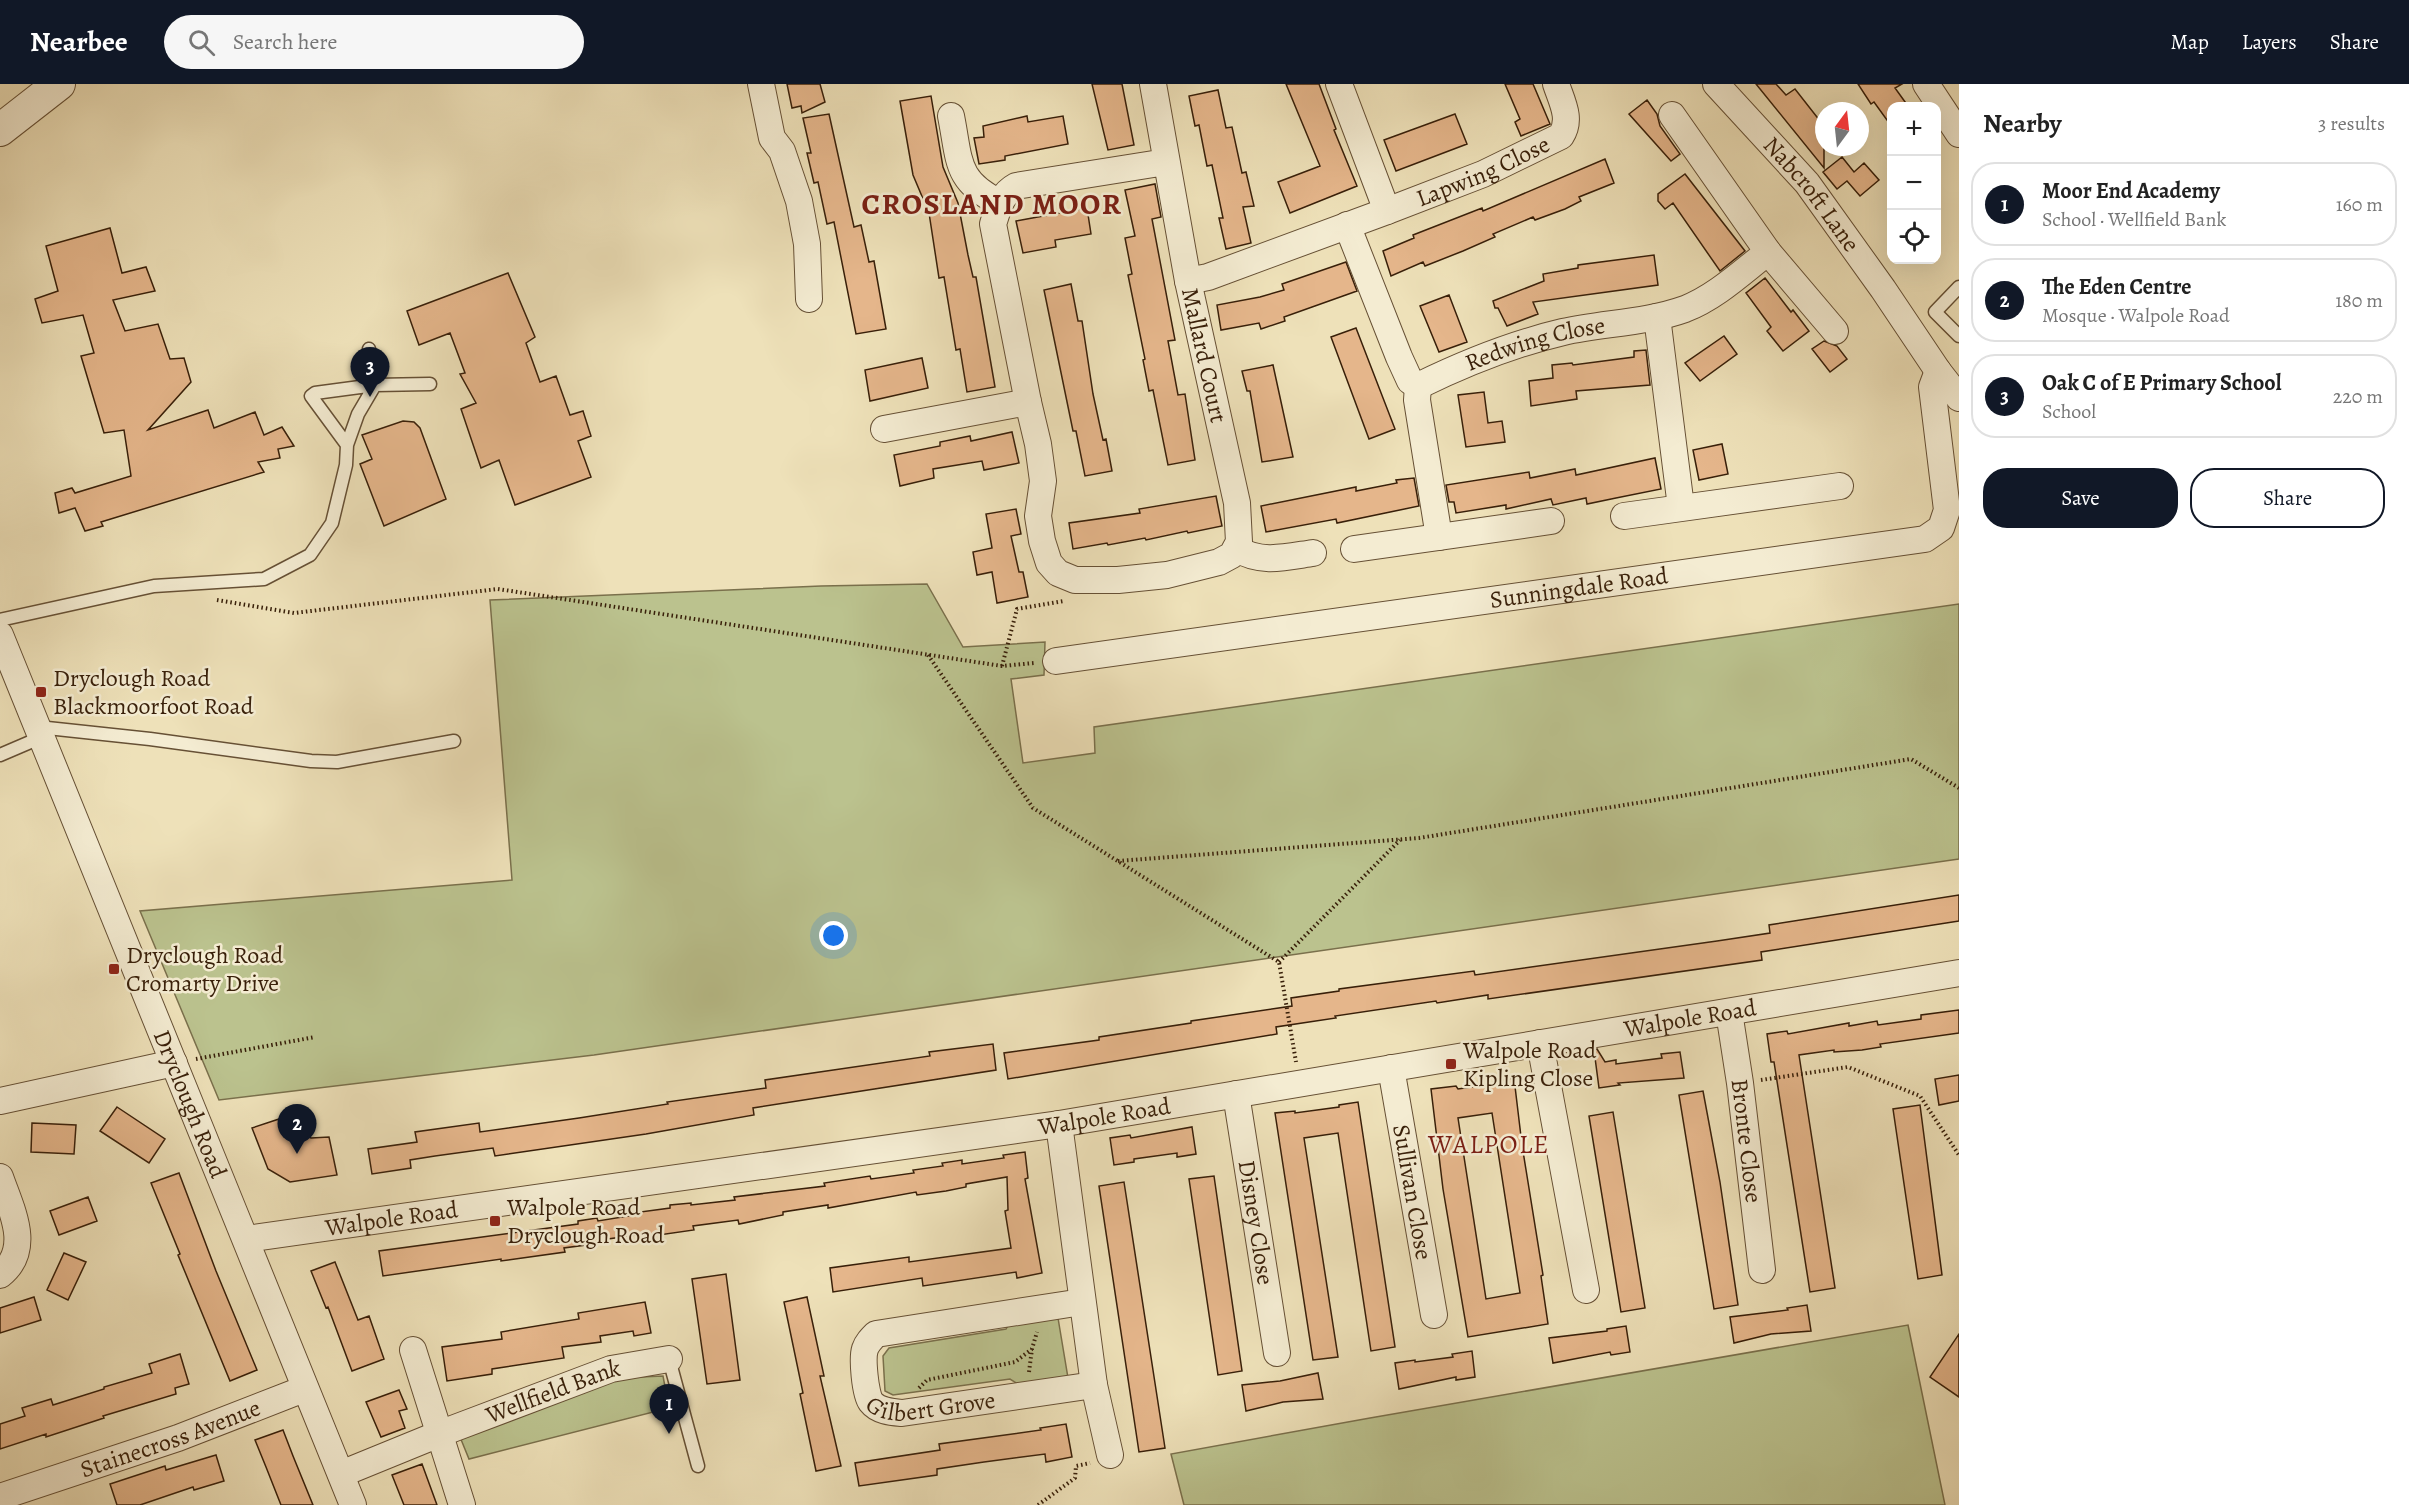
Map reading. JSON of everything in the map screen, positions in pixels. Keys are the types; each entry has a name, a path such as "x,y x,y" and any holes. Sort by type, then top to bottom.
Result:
{"street":[{"path":"0,130 59,84"},
{"path":"761,84 772,138 782,151 799,201 807,244 809,299"},
{"name":"Mallard Court","path":"1153,84 1188,281 1237,503 1239,542 1237,549"},
{"name":"Lapwing Close","path":"1339,84 1387,212"},
{"name":"Lapwing Close","path":"1188,281 1208,276 1387,212 1483,174 1562,136 1567,127 1566,116 1556,84"},
{"name":"Nabcroft Lane","path":"1716,84 1807,183 1959,398"},
{"path":"1926,84 1959,134"},
{"path":"1672,115 1768,252 1835,331"},
{"path":"951,116 962,172 980,193 1000,203"},
{"path":"1166,162 1016,186 1008,191 1000,203 993,224 1038,444 1043,481 1038,516 1042,541 1049,563 1058,573 1075,580 1118,580 1167,574 1219,562 1232,555 1237,549 1249,556 1270,559 1313,553"},
{"path":"1347,225 1399,357 1410,381 1418,386 1417,400 1439,537"},
{"name":"Redwing Close","path":"1418,386 1468,362 1513,345 1566,331 1657,316 1686,308 1722,288 1768,252"},
{"path":"1657,316 1681,507"},
{"name":"Sunningdale Road","path":"1056,661 1925,539 1941,528 1947,510 1932,387 1938,371"},
{"path":"884,429 1028,402"},
{"path":"1624,516 1840,486"},
{"path":"1354,549 1551,521"},
{"name":"Dryclough Road","path":"0,635 353,1505"},
{"name":"Walpole Road","path":"246,1239 1059,1124 1959,973"},
{"name":"Bronte Close","path":"1729,1012 1740,1083 1762,1270"},
{"path":"1540,1043 1586,1290"},
{"path":"0,1101 174,1063"},
{"name":"Sullivan Close","path":"1391,1068 1434,1315"},
{"name":"Disney Close","path":"1236,1094 1277,1353"},
{"path":"1059,1124 1094,1385 1110,1455"},
{"path":"0,1177 18,1230 17,1251 10,1267 0,1275"},
{"name":"Gilbert Grove","path":"1082,1302 876,1334 868,1342 864,1353 866,1391 871,1402 887,1412 902,1413 1094,1385"},
{"path":"413,1350 462,1505"},
{"name":"Wellfield Bank","path":"341,1474 611,1369 669,1359"},
{"name":"Stainecross Avenue","path":"0,1497 178,1438 304,1389"}],"lane":[{"path":"1959,287 1935,312 1959,336"},
{"path":"0,620 154,586 264,579 310,555 332,523 345,474 346,445 358,414 375,385 369,349"},
{"path":"346,445 311,396 315,393 375,385 430,384"},
{"path":"0,755 40,732 150,739 311,761 337,762 454,741"},
{"path":"669,1359 698,1466"}],"path":[{"path":"1002,666 1017,609 1066,600 1075,580"},
{"path":"206,598 294,614 498,588 1002,666 1056,661"},
{"path":"928,654 1033,808 1279,962 1299,1083"},
{"path":"1118,861 1419,838 1911,759 1959,788"},
{"path":"1279,962 1401,839"},
{"path":"174,1063 315,1037"},
{"path":"1740,1083 1848,1067 1920,1096 1959,1155"},
{"path":"1026,1395 1032,1349 1044,1309"},
{"path":"902,1413 915,1392 927,1380 1016,1362 1032,1349"},
{"path":"1038,1505 1075,1478 1076,1466 1109,1459 1110,1455"}],"green space":[{"path":"927,584 963,647 1045,642 1044,675 1011,679 1023,763 1095,753 1094,727 1959,604 1959,859 594,1055 219,1100 140,911 512,880 490,600 821,586"},
{"path":"1057,1312 1068,1378 1021,1386 1010,1379 893,1395 885,1391 883,1356 889,1348 1006,1329 1012,1318"},
{"path":"1908,1325 1945,1505 1184,1505 1171,1454 1370,1418"},
{"path":"663,1376 669,1408 469,1459 460,1437 618,1378"}],"building":[{"path":"787,84 820,84 825,102 802,113 801,106 792,108"},
{"path":"1092,84 1122,84 1134,145 1108,150"},
{"path":"1286,84 1319,84 1336,129 1334,130 1357,186 1290,213 1278,182 1320,166"},
{"path":"1505,84 1533,84 1550,124 1521,136 1515,122 1520,119"},
{"path":"1756,84 1776,84 1786,95 1795,89 1815,115 1815,156 1824,156 1824,168"},
{"path":"1858,84 1902,84 1895,88 1905,102 1887,102 1887,120 1874,102 1871,104"},
{"path":"1218,90 1226,128 1232,127 1242,173 1246,172 1254,206 1243,207 1251,243 1226,249 1219,218 1223,218 1212,165 1207,166 1199,125 1195,126 1189,96"},
{"path":"931,96 943,167 958,203 973,277 976,277 995,387 967,392 960,349 956,350 944,277 939,278 929,213 913,175 900,101"},
{"path":"1647,100 1657,114 1660,126 1680,154 1671,161 1629,114"},
{"path":"829,114 854,227 861,225 869,262 874,261 886,329 856,334 834,222 827,224 818,182 814,183 807,153 811,153 803,118"},
{"path":"1455,114 1467,144 1396,171 1384,140"},
{"path":"1027,116 1028,122 1063,116 1068,144 1005,156 1005,160 979,164 974,138 984,137 983,126"},
{"path":"1842,157 1854,172 1864,163 1879,180 1860,196 1847,181 1837,189 1823,172"},
{"path":"1605,159 1614,183 1579,197 1581,201 1565,209 1535,220 1533,217 1493,234 1495,237 1463,251 1425,266 1423,262 1391,276 1383,251 1414,238 1413,235 1482,208 1483,211"},
{"path":"1685,174 1745,251 1720,271 1673,203 1665,209 1658,201 1658,194"},
{"path":"1155,184 1161,217 1152,219 1175,340 1168,341 1178,395 1185,394 1195,460 1168,465 1153,390 1149,391 1143,360 1145,359 1128,275 1132,274 1125,238 1135,236 1125,190"},
{"path":"1087,208 1091,234 1055,240 1056,247 1023,253 1016,221"},
{"path":"110,228 122,273 146,267 155,291 113,300 125,331 158,324 170,359 184,358 191,382 148,430 208,410 214,428 255,412 264,435 282,427 294,446 278,449 280,458 258,462 264,472 101,522 103,526 85,531 75,508 59,513 55,493 72,488 75,493 131,476 124,430 104,433 81,356 94,353 83,315 42,323 35,299 58,291 46,246"},
{"path":"1654,255 1658,285 1533,302 1538,314 1507,326 1498,308 1495,308 1493,301 1544,281 1543,274 1578,268 1578,265"},
{"path":"1346,262 1357,291 1284,317 1285,321 1261,329 1259,323 1221,330 1217,305 1284,290 1282,284"},
{"path":"508,273 535,337 526,343 540,382 556,376 570,415 583,411 591,436 578,441 591,477 515,505 499,460 481,468 461,409 476,403 460,374 465,373 450,333 419,345 407,311"},
{"path":"1765,278 1809,331 1783,351 1767,331 1771,327 1746,293"},
{"path":"1071,284 1078,321 1082,321 1093,394 1103,440 1106,439 1112,471 1085,476 1076,431 1073,431 1044,290"},
{"path":"1449,295 1467,342 1439,352 1420,306"},
{"path":"1356,328 1395,429 1369,439 1331,337"},
{"path":"1724,336 1737,354 1700,381 1685,363"},
{"path":"1824,341 1837,346 1847,359 1830,372 1812,349"},
{"path":"1646,350 1650,385 1576,391 1577,399 1531,406 1529,381 1553,378 1552,365 1572,363 1573,365 1634,357 1634,351"},
{"path":"922,358 928,388 870,401 865,370"},
{"path":"1273,365 1293,457 1262,462 1250,391 1247,391 1242,371"},
{"path":"1484,392 1488,423 1502,421 1505,442 1466,447 1458,395"},
{"path":"403,421 414,422 420,428 446,499 384,526 360,464 372,459 362,435"},
{"path":"1012,432 1019,463 984,470 982,461 933,469 934,478 900,486 894,455 940,446 940,442 970,436 971,441"},
{"path":"1722,444 1728,474 1699,480 1693,450"},
{"path":"1655,458 1661,489 1587,504 1586,498 1553,505 1551,499 1506,509 1506,505 1456,513 1454,502 1449,502 1446,485 1529,472 1530,478 1575,469 1576,475"},
{"path":"1414,478 1419,506 1337,523 1336,519 1266,532 1261,506 1356,487 1356,491 1397,483 1396,480"},
{"path":"1216,496 1222,526 1146,540 1145,538 1073,549 1069,523 1140,513 1139,509"},
{"path":"1016,509 1021,534 1011,536 1019,572 1023,572 1028,597 997,603 992,572 977,575 973,552 992,548 986,514"},
{"path":"1959,895 1959,921 1761,952 1762,960 1488,999 1488,995 1335,1016 1336,1018 1276,1027 1277,1034 1008,1079 1004,1053 1099,1040 1099,1037 1292,1006 1291,998 1339,991 1339,989 1474,971 1475,975 1770,933 1769,925"},
{"path":"1959,1010 1959,1033 1880,1044 1881,1047 1862,1050 1834,1052 1834,1050 1799,1055 1835,1288 1810,1292 1774,1062 1771,1062 1767,1034 1787,1031 1788,1034 1849,1023 1849,1026 1877,1021 1878,1025 1921,1019 1921,1015"},
{"path":"993,1044 996,1070 753,1108 754,1115 646,1134 495,1156 493,1148 410,1160 411,1168 372,1174 368,1149 417,1142 415,1132 479,1123 480,1132 579,1118 668,1104 667,1102 766,1088 765,1080 930,1056 929,1052"},
{"path":"1597,1049 1605,1062 1616,1060 1616,1064 1662,1058 1661,1054 1680,1052 1684,1078 1618,1083 1620,1085 1599,1088 1594,1050"},
{"path":"1959,1075 1959,1101 1939,1105 1935,1079"},
{"path":"1514,1078 1548,1324 1468,1337 1443,1189 1431,1089 1456,1086 1458,1089 1493,1084 1493,1082","holes":["1492,1113 1520,1293 1486,1299 1458,1118"]},
{"path":"1703,1091 1720,1182 1738,1305 1714,1309 1679,1095"},
{"path":"1358,1102 1395,1347 1371,1351 1338,1133 1304,1138 1338,1357 1313,1360 1275,1113 1295,1111 1295,1113"},
{"path":"1920,1105 1942,1275 1918,1279 1893,1109"},
{"path":"117,1107 165,1139 149,1163 100,1131"},
{"path":"1613,1112 1645,1308 1621,1312 1589,1116"},
{"path":"279,1119 286,1135 299,1131 311,1138 329,1137 337,1175 290,1182 268,1169 252,1128"},
{"path":"32,1123 76,1125 74,1154 31,1152"},
{"path":"1192,1127 1196,1154 1177,1157 1177,1153 1134,1159 1134,1162 1114,1165 1110,1138 1130,1135 1131,1138"},
{"path":"1025,1152 1028,1178 1025,1179 1042,1273 1017,1278 1016,1272 923,1286 922,1278 833,1292 830,1268 909,1257 909,1262 1011,1248 1005,1211 1008,1210 1007,1177 966,1184 966,1187 946,1191 917,1195 916,1192 828,1208 828,1205 783,1212 783,1215 739,1224 738,1220 693,1226 694,1230 601,1240 601,1243 564,1248 565,1252 383,1276 379,1251 578,1224 578,1221 597,1218 598,1221 670,1208 670,1205 735,1200 734,1197 825,1186 824,1183 870,1176 871,1179 914,1173 913,1170 943,1166 942,1163 962,1160 962,1164 1004,1158 1003,1155"},
{"path":"179,1173 257,1370 230,1381 151,1183"},
{"path":"1214,1176 1242,1371 1218,1375 1189,1179"},
{"path":"1124,1182 1165,1448 1139,1452 1099,1186"},
{"path":"88,1197 97,1221 59,1235 50,1211"},
{"path":"64,1253 86,1262 68,1300 47,1290"},
{"path":"335,1262 358,1320 369,1316 384,1359 352,1371 328,1307 326,1308 311,1271"},
{"path":"726,1274 740,1380 707,1384 692,1279"},
{"path":"34,1297 41,1320 0,1333 0,1308"},
{"path":"807,1297 824,1376 820,1376 841,1466 816,1471 784,1302"},
{"path":"645,1302 651,1333 634,1336 633,1331 600,1336 601,1342 562,1347 564,1358 492,1369 492,1374 447,1381 442,1347 502,1339 501,1332 579,1319 578,1313"},
{"path":"1807,1305 1811,1331 1771,1334 1734,1343 1730,1317 1788,1310 1787,1308"},
{"path":"1626,1326 1630,1352 1611,1355 1610,1352 1553,1363 1549,1338 1607,1331 1607,1329"},
{"path":"1959,1334 1959,1397 1930,1377"},
{"path":"1472,1351 1475,1377 1456,1380 1456,1377 1399,1389 1395,1363 1453,1357 1452,1354"},
{"path":"180,1354 189,1384 175,1388 176,1394 103,1416 104,1418 46,1437 46,1434 0,1449 0,1424 25,1416 22,1408 51,1399 53,1405 152,1373 149,1364"},
{"path":"1318,1373 1323,1399 1283,1402 1246,1411 1242,1385 1280,1381"},
{"path":"399,1390 407,1409 399,1411 405,1428 381,1437 366,1402"},
{"path":"1066,1424 1072,1457 1046,1462 1045,1454 984,1462 937,1469 937,1475 859,1486 855,1463 940,1450 939,1444 1041,1430 1040,1428"},
{"path":"283,1430 313,1505 281,1505 255,1440"},
{"path":"216,1455 224,1481 194,1490 193,1487 140,1505 117,1505 110,1484 165,1466 166,1470"},
{"path":"422,1464 437,1505 404,1505 392,1475"}],"place":[{"name":"Oak C of E Primary School","path":"370,397"},
{"name":"Dryclough Road Blackmoorfoot Road","path":"41,692"},
{"name":"Dryclough Road Cromarty Drive","path":"114,969"},
{"name":"Walpole Road Kipling Close","path":"1451,1064"},
{"name":"The Eden Centre","path":"297,1154"},
{"name":"Walpole Road Dryclough Road","path":"495,1221"},
{"name":"Moor End Academy","path":"669,1434"}],"district":[{"name":"CROSLAND MOOR","path":"992,204"},
{"name":"WALPOLE","path":"1489,1144"}]}
